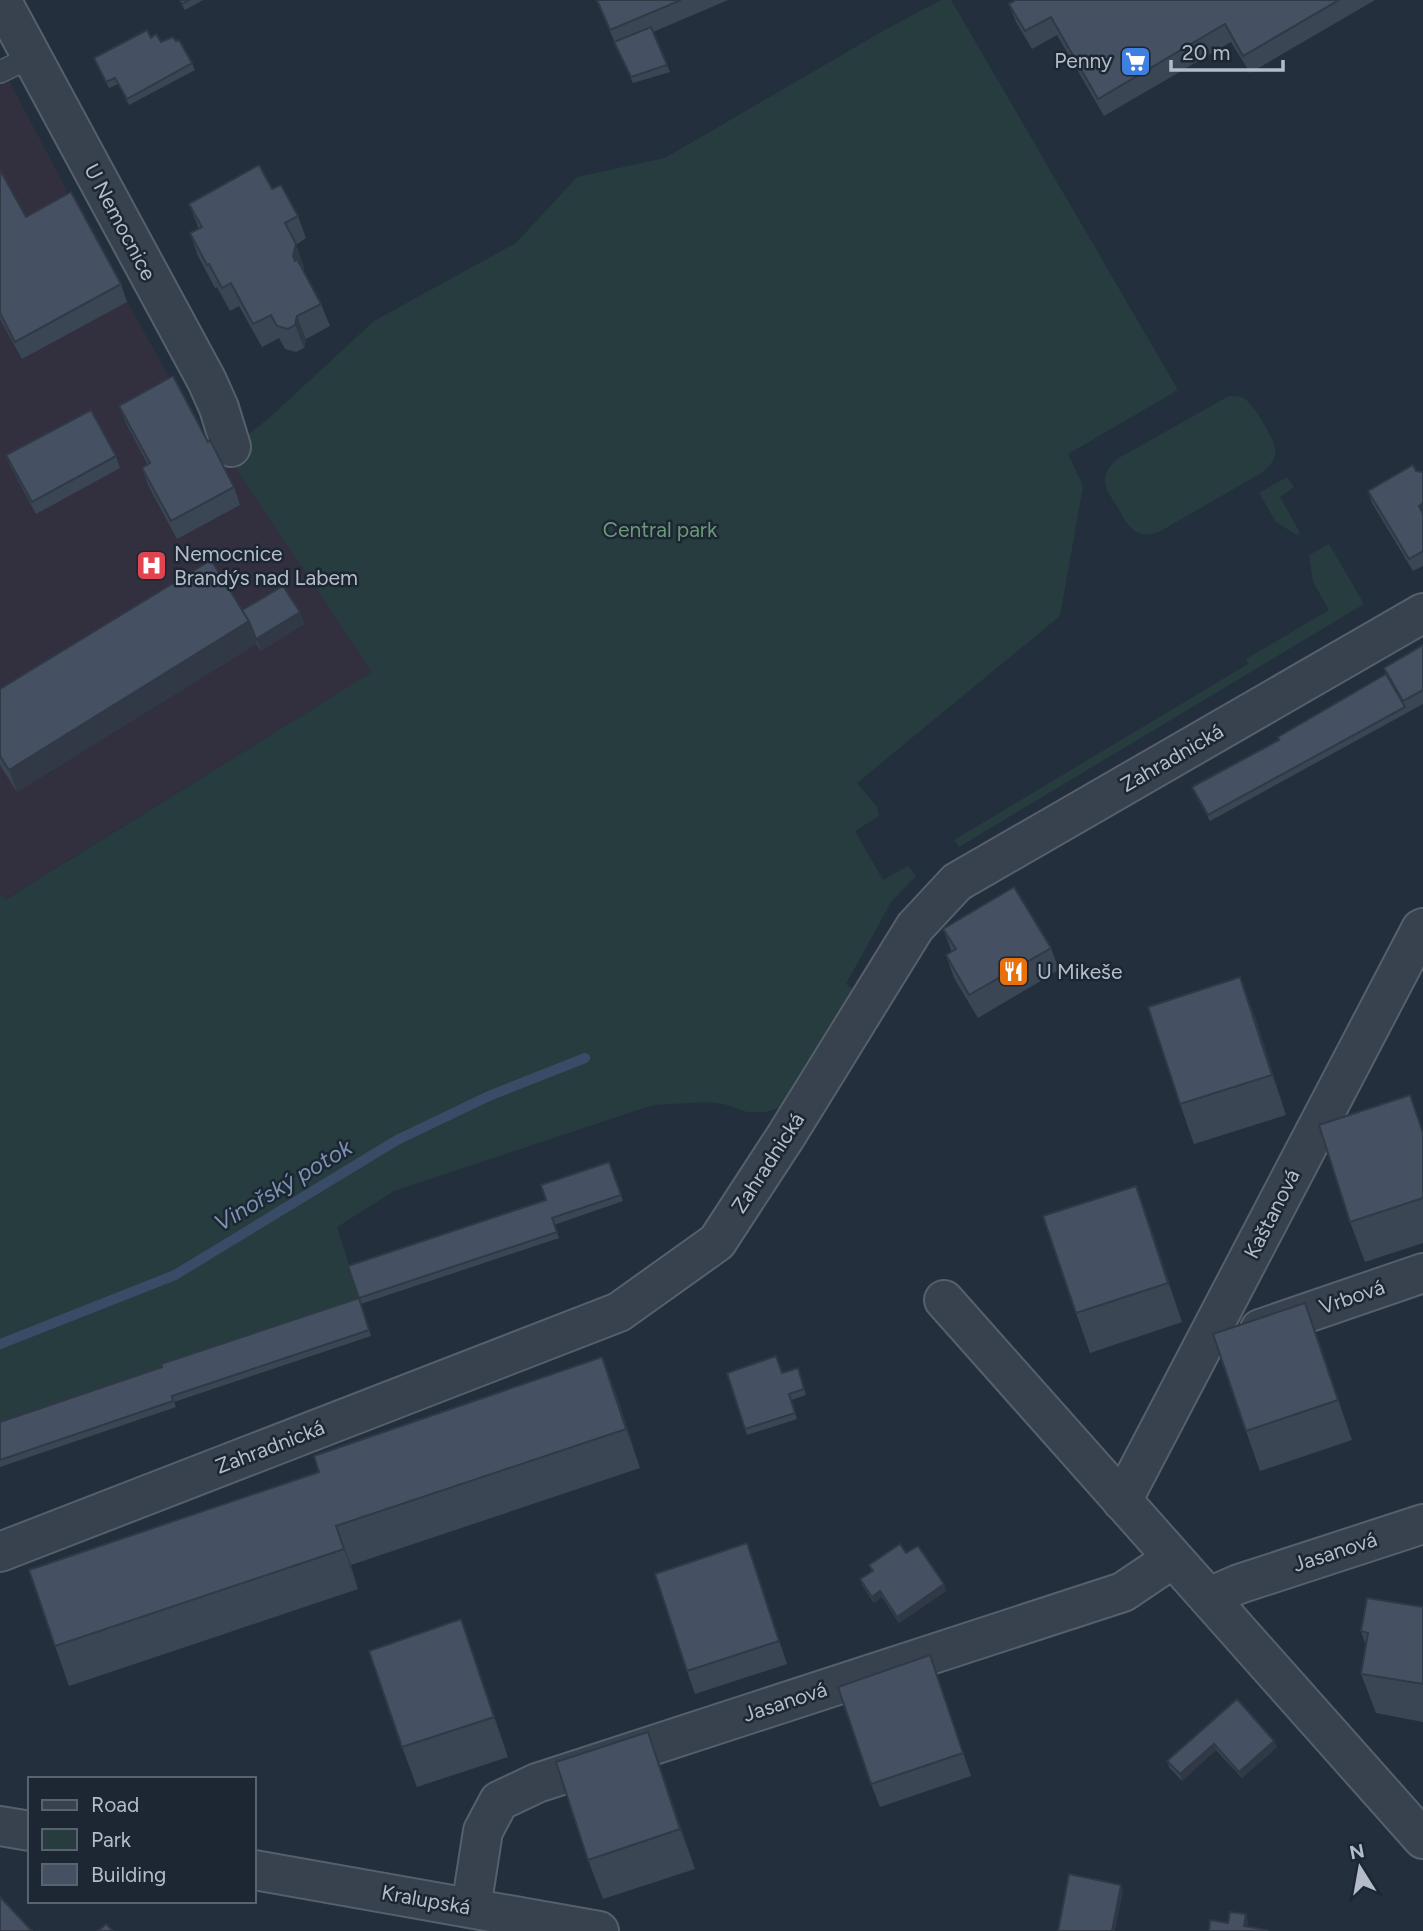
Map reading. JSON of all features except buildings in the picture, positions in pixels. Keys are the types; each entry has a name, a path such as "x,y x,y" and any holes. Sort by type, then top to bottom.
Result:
{"street":[{"name":"U Nemocnice","path":"1,0 16,65 207,382 219,408 231,447"},
{"name":"Zahradnická","path":"0,1552 619,1312 717,1242 915,928 957,883 1423,613"},
{"name":"Kaštanová","path":"1122,1501 1423,928"},
{"name":"Vrbová","path":"1202,1348 1423,1273"},
{"path":"944,1300 1423,1839"},
{"name":"Jasanová","path":"1209,1597 1239,1584 1423,1524"},
{"name":"Jasanová","path":"471,1908 483,1831 499,1801 537,1783 1123,1592 1172,1559"},
{"path":"0,1826 28,1831"},
{"name":"Kralupská","path":"256,1870 599,1931"}],"shaded area":[{"name":"Nemocnice Brandýs nad Labem","path":"0,63 77,210 214,459 225,452 372,672 4,900 0,894"}],"green space":[{"name":"Central park","path":"941,0 951,0 1178,390 1068,454 1083,486 1060,616 857,783 877,807 879,816 855,831 883,880 908,866 916,876 891,902 846,984 854,990 781,1107 766,1112 747,1112 724,1104 706,1102 653,1105 394,1191 337,1227 361,1304 0,1429 0,894 5,900 372,672 225,452 268,419 374,321 516,243 577,177 665,158"},
{"path":"1229,396 1245,399 1263,422 1275,448 1270,464 1263,472 1159,532 1143,534 1131,528 1106,488 1105,476 1110,467 1117,459"},
{"path":"1287,477 1294,487 1280,497 1300,533 1297,535 1276,522 1259,493"},
{"path":"1329,544 1364,604 959,847 954,840 1248,664 1246,659 1329,610 1313,582 1309,555"}],"waterway":[{"name":"Vinořský potok","path":"0,1344 175,1275 397,1140 489,1096 585,1058"}],"place":[{"name":"Penny","path":"1135,61"},
{"name":"Nemocnice Brandýs nad Labem","path":"151,566"},
{"name":"U Mikeše","path":"1014,972"}]}
